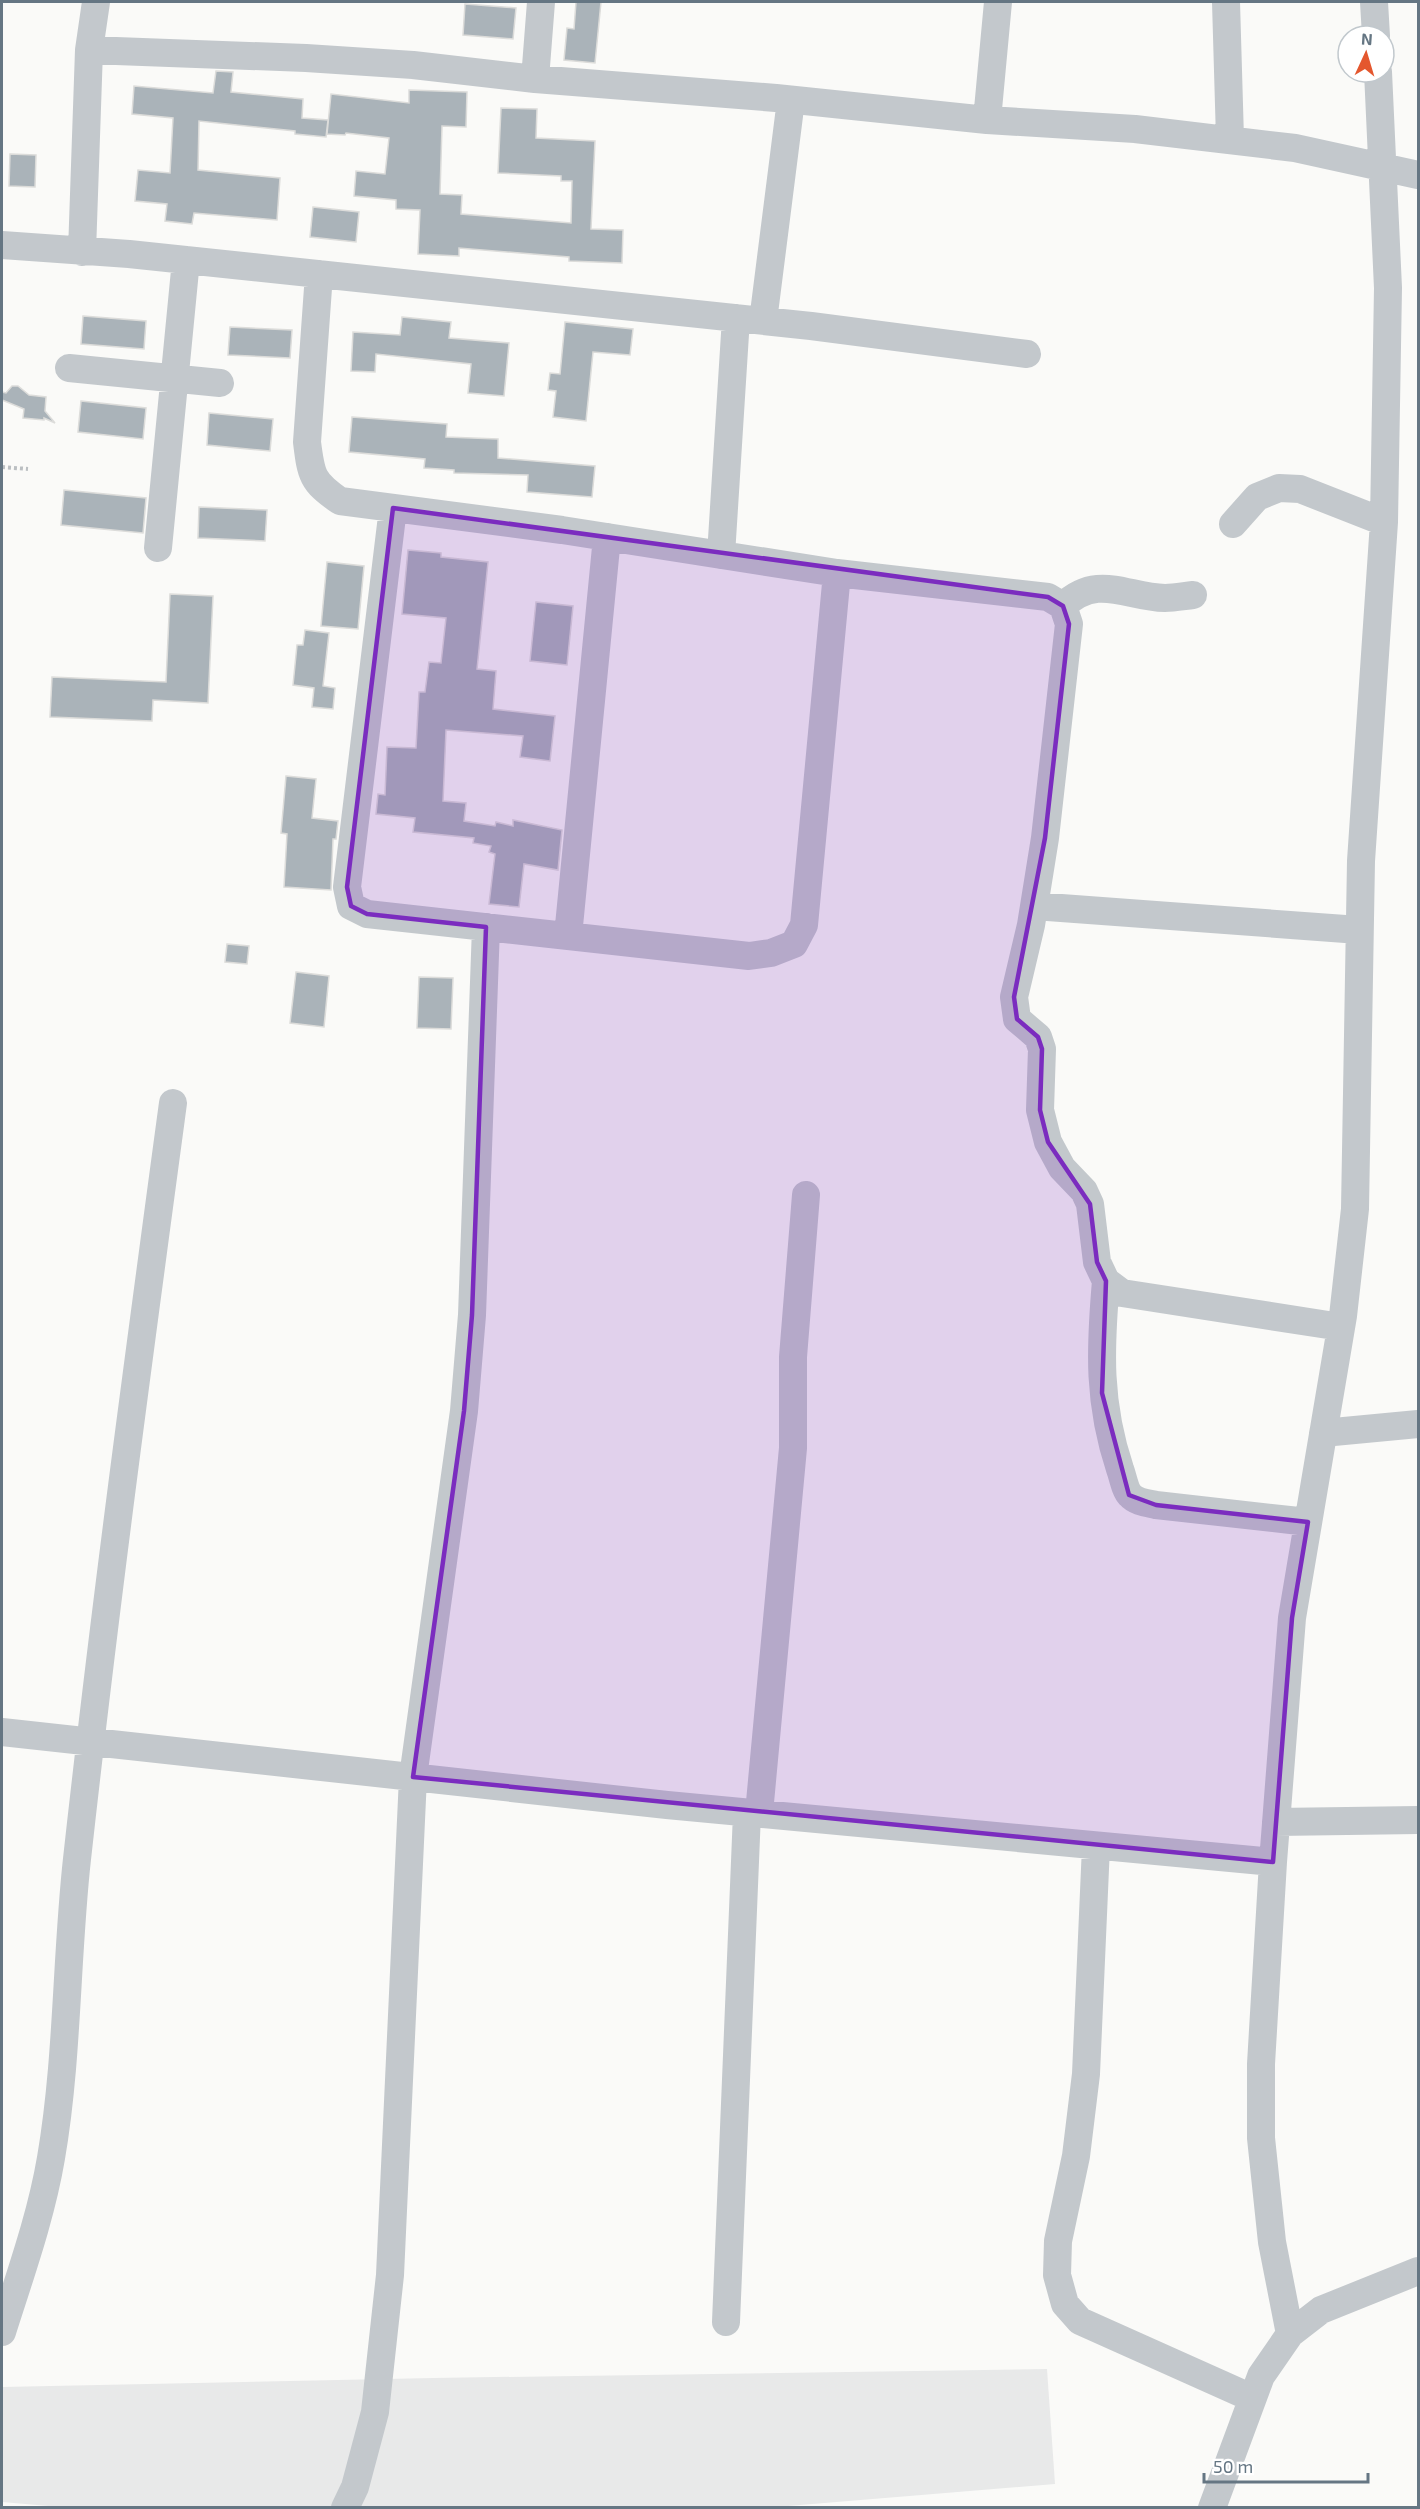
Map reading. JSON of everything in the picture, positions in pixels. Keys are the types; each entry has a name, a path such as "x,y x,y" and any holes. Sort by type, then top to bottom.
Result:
{"street":[{"path":"82,252 89,50 96,2"},
{"path":"535,79 542,2"},
{"path":"987,120 998,2"},
{"path":"1226,2 1230,139"},
{"path":"1374,2 1375,24"},
{"path":"89,50 318,58 413,65 535,79 791,100 987,120 1135,129 1295,148 1419,175"},
{"path":"1290,2334 1272,2242 1261,2138 1261,2064 1273,1862 1292,1618 1341,1327 1355,1209 1361,861 1384,522 1388,288 1379,84"},
{"path":"721,555 749,320 791,100"},
{"path":"2,245 129,254 319,274 749,320 1027,354"},
{"path":"158,548 186,260"},
{"path":"319,274 307,442 310,470 320,487 340,501 607,537 837,573 1048,597 1063,606 1069,624 1045,838 1034,906 1014,997 1017,1018 1038,1037 1042,1048 1040,1110 1048,1142 1062,1168 1084,1191 1090,1204 1097,1262 1106,1281 1122,1293 1341,1327"},
{"path":"69,368 220,383"},
{"path":"1233,524 1257,497 1279,488 1300,489 1384,522"},
{"path":"393,508 347,887 351,906 367,914 749,956 771,953 794,944 804,925 837,573"},
{"path":"568,936 607,537"},
{"path":"1063,606 1076,594 1092,590 1115,589 1164,598 1193,595"},
{"path":"1034,906 1359,930"},
{"path":"345,2508 355,2487 375,2412 390,2275 413,1777 465,1399 472,1315 486,927"},
{"path":"2,2332 38,2218 51,2158 61,2075 76,1862 117,1513 173,1103"},
{"path":"726,2322 753,1813 792,1448 793,1357 806,1195"},
{"path":"1106,1281 1101,1336 1102,1393 1116,1455 1129,1495 1138,1501 1156,1505 1308,1522"},
{"path":"1323,1433 1419,1424"},
{"path":"2,1732 753,1813 1273,1862"},
{"path":"1276,1822 1419,1820"},
{"path":"1096,1846 1086,2074 1076,2156 1058,2241 1057,2275 1065,2304 1080,2321 1252,2398"},
{"path":"1212,2508 1261,2376 1290,2334 1321,2310 1419,2271"}],"path":[{"path":"2,467 28,469"}],"highlighted area":[{"path":"393,508 1048,597 1063,606 1069,624 1045,838 1014,997 1017,1019 1038,1037 1042,1049 1040,1110 1048,1142 1090,1204 1097,1262 1106,1281 1102,1393 1129,1495 1156,1505 1308,1522 1292,1618 1273,1862 413,1777 464,1411 472,1315 486,927 367,914 351,906 347,887"}],"shaded area":[{"path":"1047,2369 1055,2484 764,2508 60,2507 2,2502 2,2387"}],"building":[{"path":"576,2 601,2 595,63 564,60 567,28 574,29"},
{"path":"465,4 516,8 513,39 463,35"},
{"path":"216,71 233,72 231,92 303,99 302,118 328,120 326,137 295,134 295,131 199,121 198,170 280,178 277,220 194,213 192,224 165,221 167,204 135,201 138,170 170,173 173,118 132,114 134,86 213,93"},
{"path":"409,90 467,92 466,127 442,126 440,194 462,195 461,214 571,223 572,181 561,181 561,176 498,173 501,108 537,109 536,138 595,141 591,229 623,230 622,263 569,261 569,257 459,248 459,256 418,254 420,210 396,209 396,200 354,196 356,171 385,174 389,138 346,133 345,135 327,134 331,94 409,103"},
{"path":"10,154 36,155 35,187 9,186"},
{"path":"313,207 359,212 356,242 310,237"},
{"path":"83,316 146,321 144,349 81,344"},
{"path":"402,317 451,322 449,338 509,343 504,396 468,393 471,364 376,354 375,372 351,371 353,332 400,335"},
{"path":"565,322 633,329 630,355 593,352 586,421 553,417 556,391 548,390 550,373 560,374"},
{"path":"230,327 292,330 290,358 228,355"},
{"path":"12,386 18,386 29,395 46,397 45,411 55,423 44,418 44,420 23,418 24,409 2,400 2,392 6,393"},
{"path":"81,401 146,408 143,439 78,432"},
{"path":"209,413 273,419 270,451 207,445"},
{"path":"352,417 447,424 446,437 498,439 498,458 595,466 592,497 527,492 528,475 454,473 454,470 424,468 425,459 349,452"},
{"path":"64,490 146,498 143,533 61,525"},
{"path":"199,507 267,510 265,541 198,538"},
{"path":"408,550 441,553 441,557 488,562 477,669 496,671 493,709 555,716 550,761 520,757 523,736 446,730 443,801 466,803 464,821 495,826 496,822 513,826 513,820 562,830 558,870 524,864 519,907 489,904 495,854 489,852 491,846 473,843 474,838 413,832 415,818 376,814 378,794 385,795 387,747 416,748 419,692 425,692 429,662 441,663 446,618 402,614"},
{"path":"327,562 364,566 358,629 321,626"},
{"path":"170,594 213,596 208,703 153,700 152,721 50,717 52,677 166,682"},
{"path":"536,602 573,606 567,665 530,661"},
{"path":"305,630 329,633 323,686 335,688 333,709 312,707 314,688 293,685 297,645 303,645"},
{"path":"286,776 316,779 312,818 338,821 336,839 333,839 331,890 284,887 287,834 281,833"},
{"path":"227,944 249,946 247,964 225,962"},
{"path":"296,972 329,976 324,1027 290,1023"},
{"path":"419,977 453,978 451,1029 417,1028"}]}
